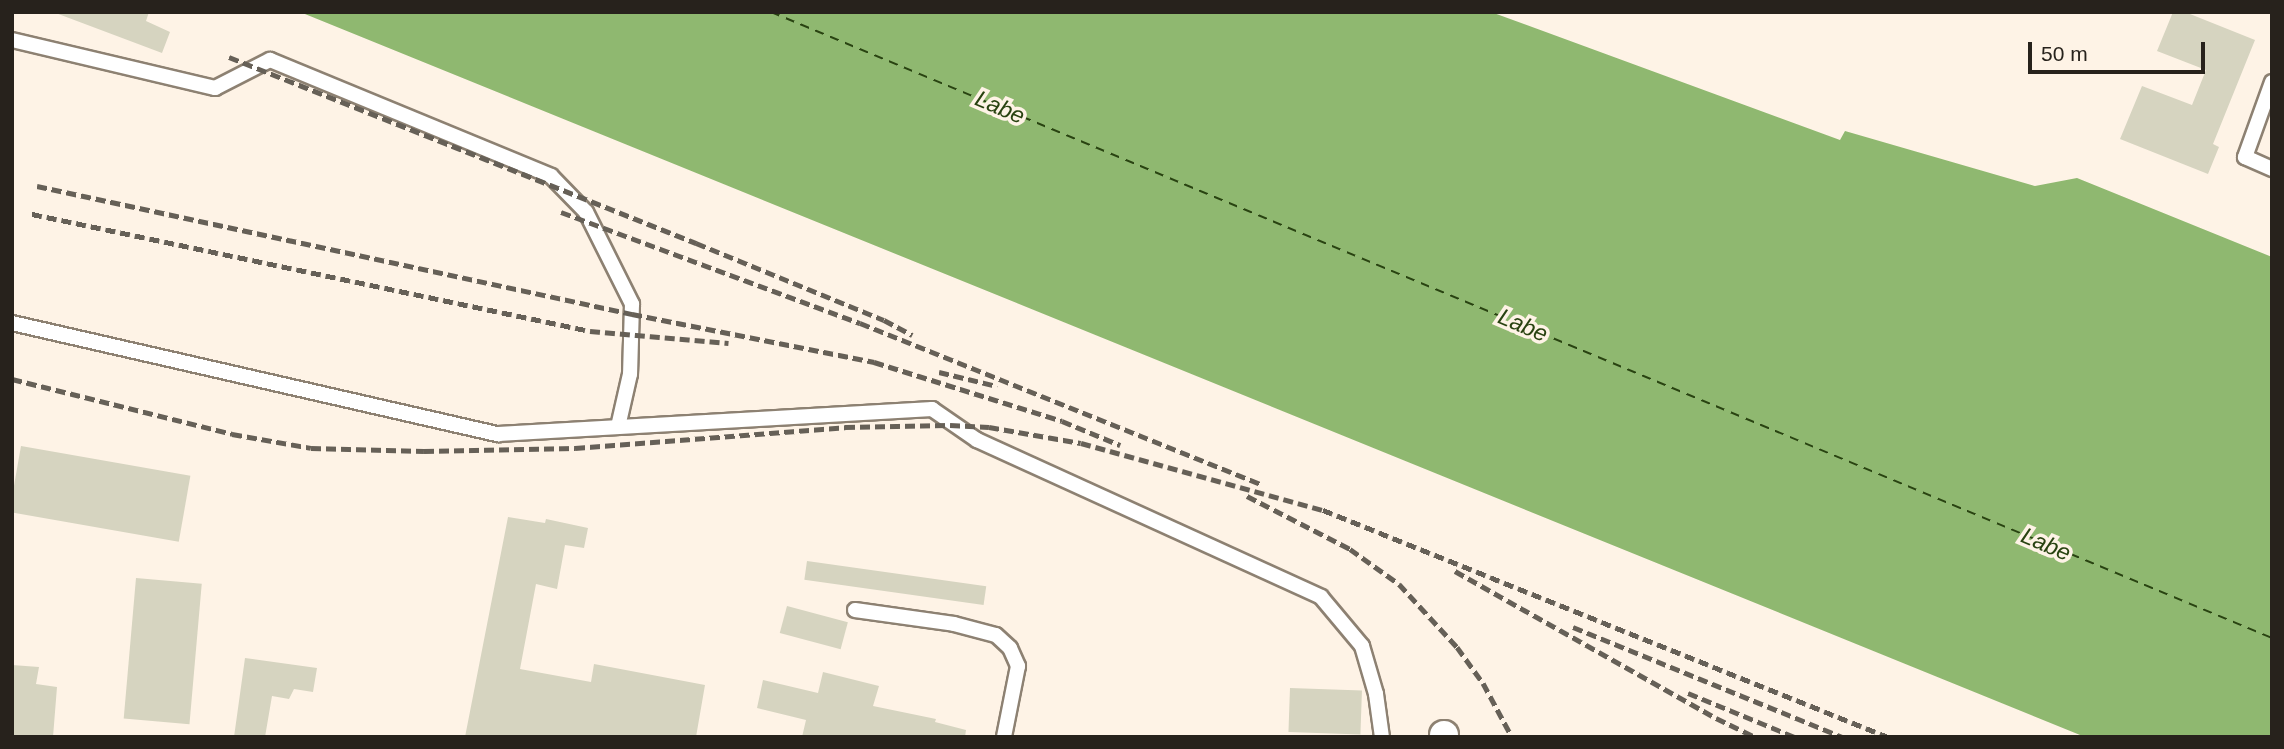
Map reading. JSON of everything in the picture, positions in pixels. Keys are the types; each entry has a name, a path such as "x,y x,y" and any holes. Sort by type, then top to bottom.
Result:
{"lane":[{"path":"12,40 215,88 270,60 551,176 586,212 632,304 630,374 618,427"},
{"path":"2272,82 2245,158 2272,169"},
{"path":"12,323 498,434 932,410 977,439 1321,597 1362,646 1376,694 1382,737"},
{"path":"855,610 954,624 996,635 1010,648 1018,666 1004,737"}],"water":[{"name":"Labe","path":"300,12 1491,12 1840,140 1845,131 2035,186 2077,178 2272,257 2272,737 2085,737"}],"building":[{"path":"53,12 149,12 146,21 170,32 162,53"},
{"path":"2173,12 2185,12 2255,40 2213,144 2219,147 2208,174 2120,139 2142,86 2192,105 2206,70 2157,51"},
{"path":"21,446 190,476 179,542 12,512"},
{"path":"508,517 545,523 546,519 588,528 584,548 565,545 557,589 536,584 520,669 591,682 594,664 705,685 696,737 465,737"},
{"path":"807,561 986,586 984,605 804,580"},
{"path":"136,578 202,584 189,724 124,718"},
{"path":"787,606 848,622 841,649 780,633"},
{"path":"245,658 317,668 313,692 294,689 289,699 272,696 265,737 234,737"},
{"path":"12,665 39,667 36,684 57,687 53,737 12,737"},
{"path":"823,672 879,686 873,706 936,719 935,722 966,730 965,737 802,737 806,720 757,708 763,680 818,693"},
{"path":"1290,688 1362,691 1360,734 1288,732"}],"ferry route":[{"path":"771,12 2272,638"}],"railway":[{"path":"229,57 696,243 884,320 912,335"},
{"path":"37,186 632,314 874,362 1062,421 1120,445"},
{"path":"561,212 860,323 1262,485"},
{"path":"32,214 590,331 728,343"},
{"path":"939,372 997,386"},
{"path":"12,379 232,434 311,448 424,451 575,448 845,427 950,425 989,427 1081,443 1323,510 1888,737"},
{"path":"1247,496 1350,549 1399,584 1457,647 1483,683 1512,737"},
{"path":"1455,571 1716,718 1755,737"},
{"path":"1573,627 1842,737"},
{"path":"1688,693 1795,737"}]}
